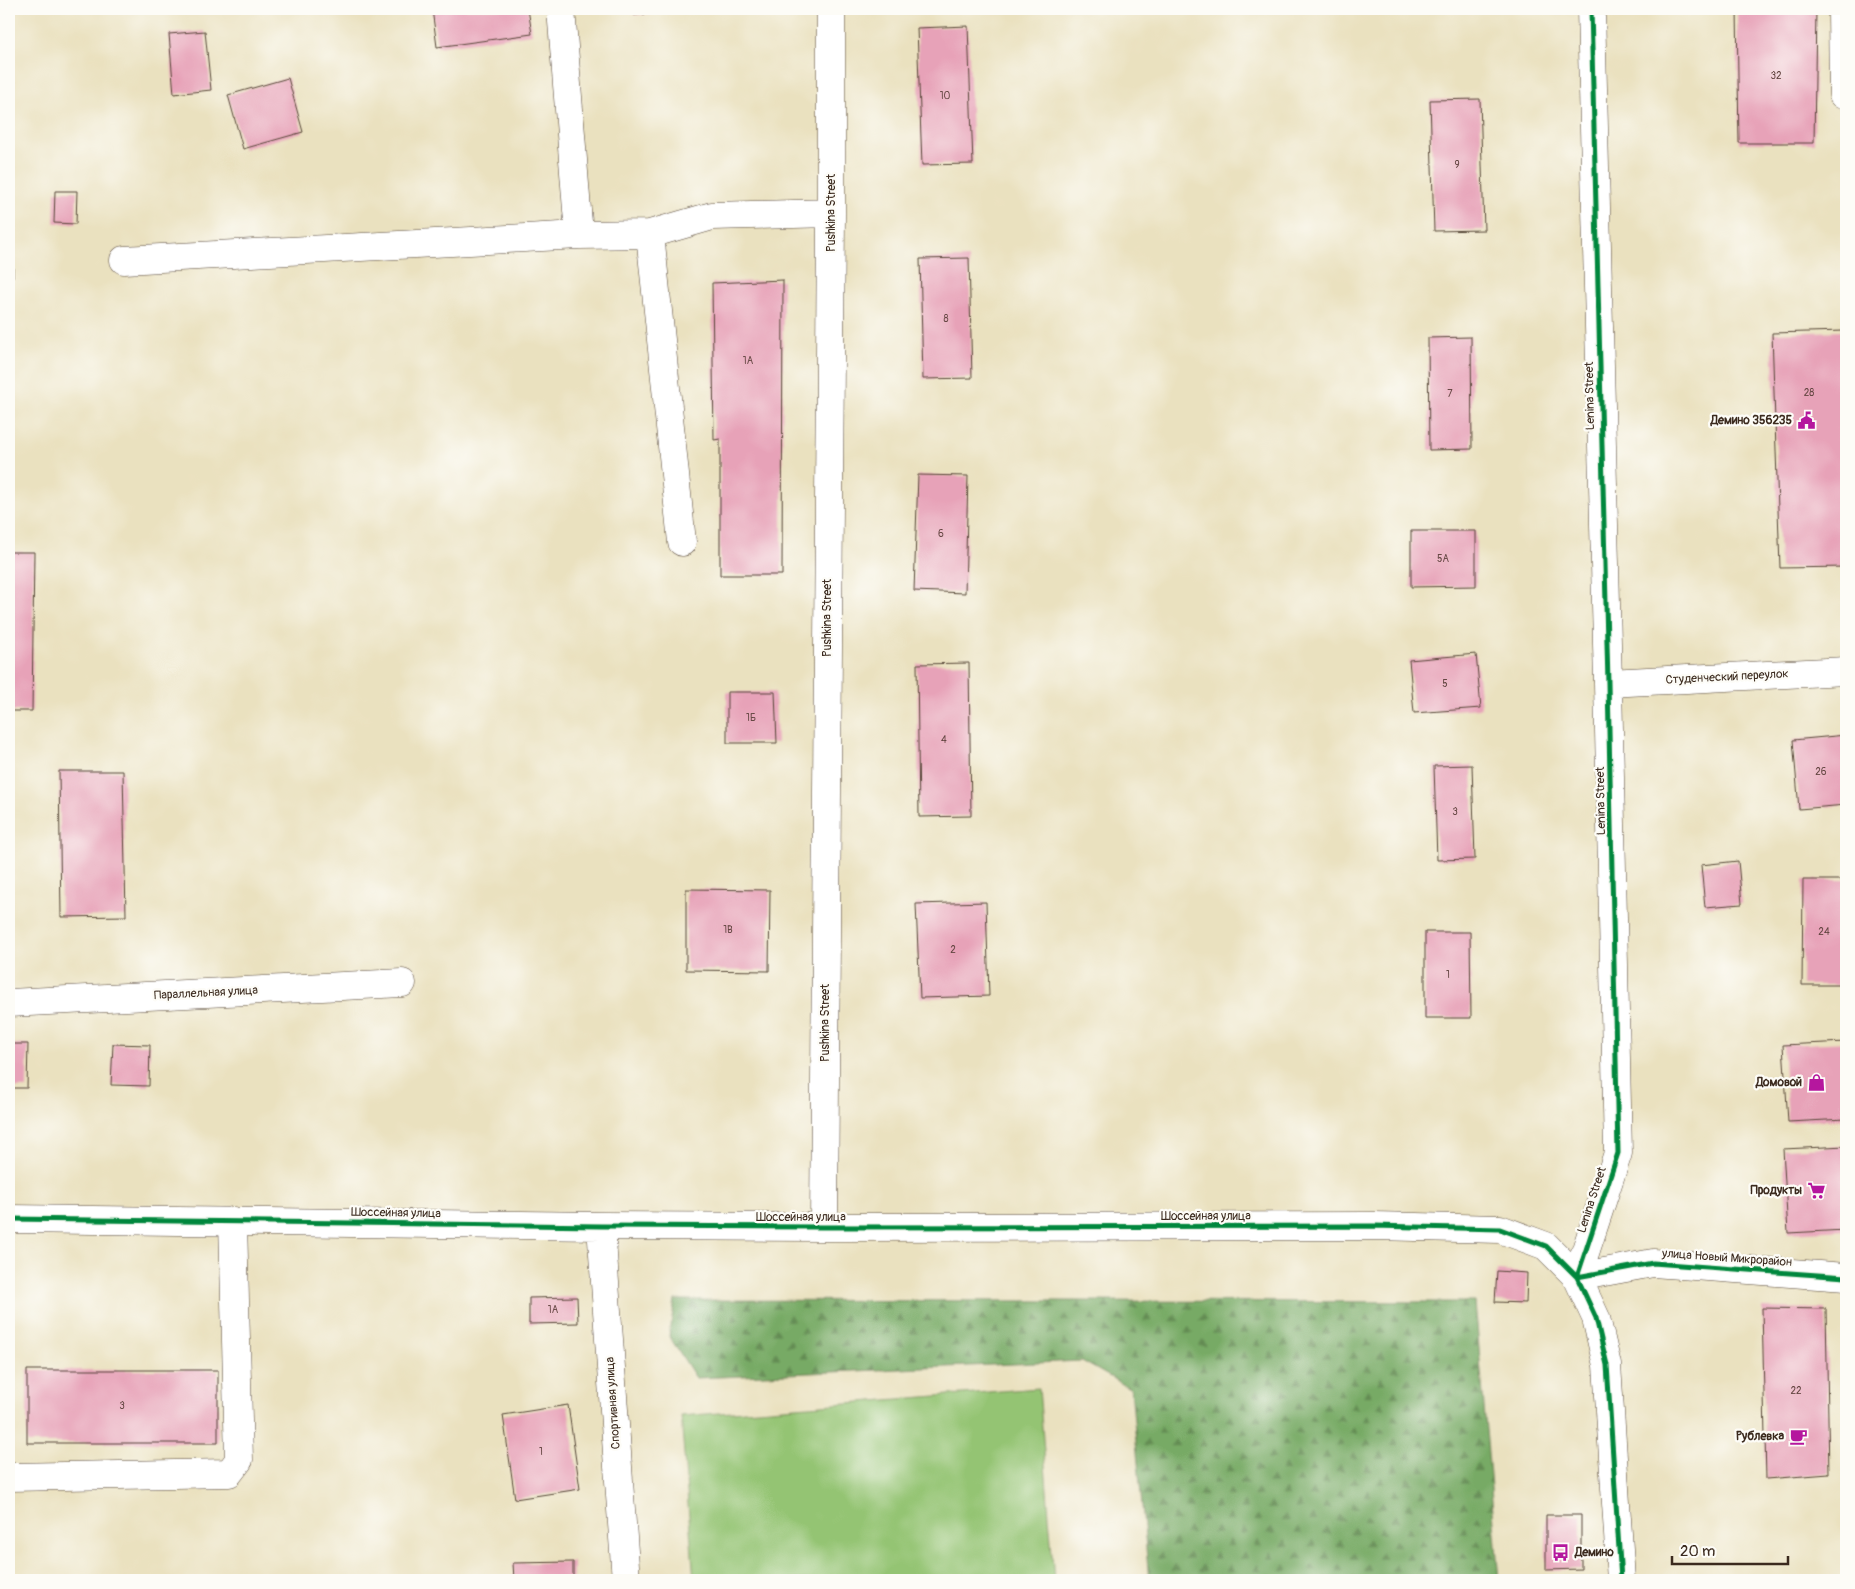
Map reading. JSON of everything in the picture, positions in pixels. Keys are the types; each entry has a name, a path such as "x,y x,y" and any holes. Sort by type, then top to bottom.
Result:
{"street":[{"path":"561,9 579,235"},
{"name":"Pushkina Street","path":"824,1227 831,9"},
{"name":"Lenina Street","path":"1577,1277 1618,1153 1591,9"},
{"path":"1842,9 1843,94"},
{"path":"124,260 579,235 650,234 712,216 831,213"},
{"path":"650,234 682,542"},
{"name":"Студенческий переулок","path":"1608,684 1846,671"},
{"name":"Параллельная улица","path":"9,1003 402,983"},
{"name":"Шоссейная улица","path":"9,1219 600,1226 1374,1226 1500,1228 1546,1246 1577,1277"},
{"path":"9,1477 229,1474 239,1460 233,1221"},
{"name":"Спортивная улица","path":"600,1226 626,1580"},
{"name":"улица Новый Микрорайон","path":"1577,1277 1653,1263 1846,1277"},
{"path":"1577,1277 1596,1318 1607,1365 1621,1580"}],"green space":[{"path":"675,1300 1475,1302 1499,1580 1149,1580 1131,1389 1082,1361 696,1378 669,1336"},
{"path":"1039,1388 1054,1580 694,1580 681,1416"}],"building":[{"path":"432,9 528,9 532,34 437,47"},
{"path":"634,9 680,9 680,11 634,15"},
{"path":"1737,9 1816,9 1814,143 1739,143"},
{"path":"968,26 973,164 922,165 917,28"},
{"path":"205,31 211,90 174,94 169,34"},
{"path":"288,78 303,132 243,149 228,95"},
{"path":"1480,99 1484,230 1434,231 1430,100"},
{"path":"55,191 77,191 76,224 54,223"},
{"path":"9,232 13,232 13,277 9,277"},
{"path":"969,258 972,378 923,379 920,259"},
{"path":"783,280 782,575 720,575 720,439 714,440 712,283"},
{"path":"1843,331 1846,567 1780,568 1772,333"},
{"path":"1471,337 1472,449 1429,450 1428,338"},
{"path":"918,475 968,476 965,593 914,591"},
{"path":"1411,531 1476,531 1476,586 1411,587"},
{"path":"9,552 34,552 32,711 9,711"},
{"path":"1476,654 1481,708 1414,713 1409,660"},
{"path":"969,663 971,816 919,817 917,664"},
{"path":"727,692 775,692 777,743 727,743"},
{"path":"1846,735 1846,805 1799,809 1793,740"},
{"path":"1472,765 1475,859 1437,860 1434,766"},
{"path":"59,771 123,771 126,916 61,917"},
{"path":"1738,861 1742,904 1705,907 1701,865"},
{"path":"1803,880 1846,880 1846,985 1802,985"},
{"path":"686,889 770,890 769,971 686,970"},
{"path":"986,902 989,996 920,998 916,904"},
{"path":"1425,932 1470,932 1471,1018 1425,1018"},
{"name":"Домовой","path":"1846,1042 1846,1119 1788,1122 1783,1045"},
{"path":"9,1044 28,1044 27,1088 9,1088"},
{"path":"113,1044 150,1045 149,1086 111,1085"},
{"name":"Продукты","path":"1846,1146 1846,1230 1788,1233 1783,1149"},
{"path":"1497,1271 1527,1273 1526,1303 1495,1302"},
{"path":"577,1297 578,1323 529,1324 529,1298"},
{"path":"1762,1308 1826,1309 1829,1474 1766,1479"},
{"path":"27,1370 218,1370 218,1443 27,1443"},
{"path":"568,1405 580,1489 515,1499 503,1415"},
{"path":"1546,1515 1581,1515 1581,1569 1546,1570"},
{"path":"573,1562 573,1580 514,1580 513,1563"}],"cycle path":[{"path":"1591,9 1618,1153 1577,1277 1596,1318 1607,1365 1621,1580"},
{"path":"9,1219 601,1226 1374,1226 1500,1229 1546,1246 1577,1277 1653,1263 1846,1277"}],"place":[{"name":"Демино 356235","path":"1806,420"},
{"name":"Домовой","path":"1816,1082"},
{"name":"Продукты","path":"1816,1190"},
{"name":"Рублевка","path":"1798,1436"},
{"name":"Демино","path":"1561,1552"}]}
